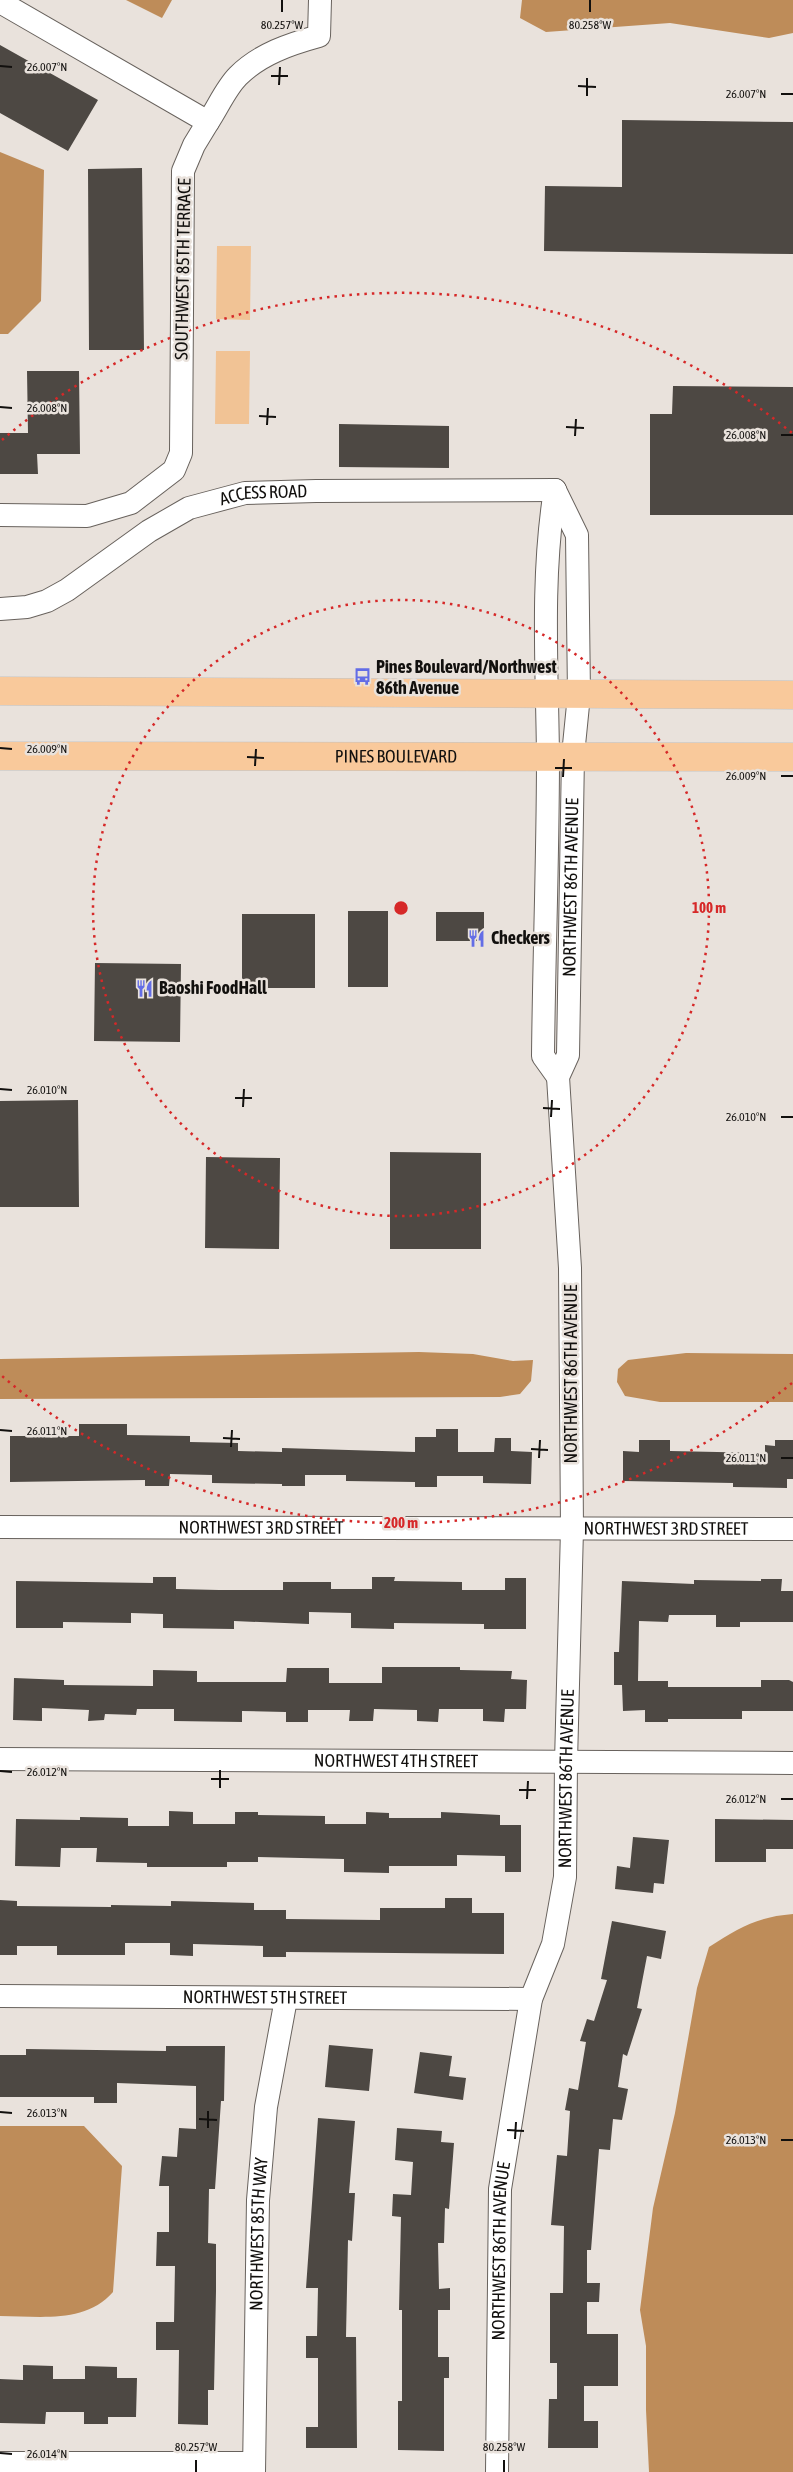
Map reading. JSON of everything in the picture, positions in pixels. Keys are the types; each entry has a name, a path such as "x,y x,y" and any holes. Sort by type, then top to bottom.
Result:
{"highway":[{"path":"0,691 793,695"},
{"path":"0,708 38,691"},
{"name":"PINES BOULEVARD","path":"0,756 560,755 793,757"}],"street":[{"name":"SOUTHWEST 85TH TERRACE","path":"0,515 87,516 131,503 174,470 181,453 183,171 194,145 238,76 261,58 290,44 319,36 320,0"},
{"path":"0,2 208,122"},
{"path":"546,695 548,535 555,490"},
{"path":"555,490 577,535 579,695"},
{"name":"ACCESS ROAD","path":"0,609 27,607 48,601 67,590 149,530 189,508 245,493 555,490"},
{"name":"NORTHWEST 86TH AVENUE","path":"546,695 560,755"},
{"name":"NORTHWEST 86TH AVENUE","path":"497,2472 500,2188 531,1999 553,1944 565,1877 572,1529 570,1263 558,1078 543,1056 560,755 579,695"},
{"name":"NORTHWEST 3RD STREET","path":"0,1527 793,1529"},
{"name":"NORTHWEST 4TH STREET","path":"0,1759 793,1763"},
{"name":"NORTHWEST 5TH STREET","path":"0,1996 531,1999"},
{"name":"NORTHWEST 85TH WAY","path":"254,2468 258,2200 266,2107 286,1999"},
{"path":"0,2463 254,2468"}],"shaded area":[{"path":"126,0 172,0 162,18"},
{"path":"522,0 793,0 793,33 769,38 670,23 546,32 520,18"},
{"path":"0,152 44,170 41,301 8,334 0,334"},
{"path":"217,246 251,246 250,320 216,319"},
{"path":"216,351 250,351 249,424 215,424"},
{"path":"419,1352 473,1354 513,1361 533,1360 531,1381 520,1394 500,1397 0,1399 0,1359"},
{"path":"686,1353 793,1354 793,1402 660,1402 625,1396 617,1382 618,1369 628,1360"},
{"path":"793,1914 793,2472 649,2472 646,2410 646,2346 640,2310 653,2208 675,2113 697,1988 709,1947 730,1934 758,1921 780,1915"},
{"path":"0,2126 84,2126 122,2166 113,2292 102,2302 89,2309 61,2316 0,2316"}],"building":[{"path":"0,45 98,100 68,151 0,113"},
{"path":"622,120 793,122 793,254 544,251 545,186 622,187"},
{"path":"142,168 144,350 89,350 88,169"},
{"path":"27,371 79,371 80,454 37,454 38,474 0,474 0,433 28,433"},
{"path":"673,386 793,387 793,515 650,515 650,414 672,414"},
{"path":"339,424 449,426 449,468 339,467"},
{"path":"348,911 388,911 388,987 348,987"},
{"path":"436,912 484,912 484,941 436,941"},
{"path":"242,914 315,914 315,988 242,988"},
{"path":"95,963 181,964 180,1042 94,1041"},
{"path":"78,1100 79,1207 0,1207 0,1101"},
{"path":"390,1152 481,1153 481,1249 390,1249"},
{"path":"206,1157 280,1158 279,1249 205,1248"},
{"path":"79,1424 127,1424 127,1435 190,1436 190,1442 238,1443 238,1451 282,1452 282,1448 415,1452 415,1437 436,1437 436,1429 458,1429 458,1452 494,1452 495,1438 511,1438 511,1451 532,1452 531,1484 483,1483 483,1476 437,1476 437,1487 415,1487 415,1482 346,1481 346,1475 305,1475 305,1486 282,1486 282,1484 212,1483 212,1475 170,1474 169,1486 145,1486 145,1480 10,1482 10,1436 79,1436"},
{"path":"639,1440 670,1440 670,1451 765,1453 765,1445 775,1446 775,1440 793,1440 793,1479 787,1479 787,1488 733,1487 733,1483 623,1481 623,1451 639,1452"},
{"path":"153,1577 176,1577 176,1589 219,1590 283,1590 283,1582 331,1582 331,1589 372,1589 372,1577 395,1577 394,1581 462,1582 462,1590 505,1590 505,1578 526,1578 526,1629 484,1629 484,1624 394,1623 394,1629 351,1628 351,1613 309,1612 309,1624 234,1621 234,1629 163,1628 163,1614 131,1613 131,1623 63,1622 63,1628 16,1628 16,1581 153,1583"},
{"path":"761,1579 782,1579 781,1591 793,1591 793,1622 740,1622 740,1627 716,1627 716,1615 669,1615 668,1622 639,1621 638,1681 668,1681 668,1687 761,1687 761,1680 789,1680 793,1682 793,1711 742,1711 742,1719 668,1719 668,1722 645,1722 645,1710 623,1711 622,1685 614,1685 614,1652 619,1652 622,1581 694,1584 694,1580 761,1581"},
{"path":"382,1667 460,1667 460,1670 512,1671 511,1679 527,1680 526,1709 505,1709 504,1722 483,1721 483,1709 439,1709 438,1722 417,1721 417,1710 374,1709 373,1721 349,1721 350,1710 308,1710 308,1722 286,1722 286,1712 242,1711 242,1722 174,1721 174,1709 137,1709 136,1715 105,1714 104,1720 88,1721 89,1710 42,1708 42,1721 13,1720 14,1678 64,1680 64,1685 153,1686 153,1670 197,1671 197,1682 286,1682 287,1668 329,1668 329,1683 382,1683"},
{"path":"169,1811 193,1812 193,1824 235,1824 235,1812 258,1812 258,1815 325,1816 325,1824 366,1824 366,1812 389,1813 389,1818 441,1818 441,1812 500,1815 500,1825 521,1825 521,1872 505,1872 505,1856 457,1855 457,1866 389,1866 389,1873 344,1872 344,1859 258,1857 258,1862 227,1862 227,1867 147,1867 147,1863 96,1862 97,1848 61,1848 60,1867 15,1866 16,1819 80,1820 80,1817 128,1818 128,1826 169,1826"},
{"path":"715,1819 793,1820 793,1849 766,1849 766,1862 715,1862"},
{"path":"633,1837 669,1840 664,1884 654,1883 653,1893 615,1889 617,1866 630,1868"},
{"path":"445,1898 472,1898 472,1913 504,1913 504,1954 286,1952 286,1957 263,1957 263,1946 193,1944 193,1956 170,1955 170,1943 125,1943 125,1955 57,1955 57,1946 17,1946 17,1955 0,1955 0,1900 17,1901 17,1906 171,1906 171,1901 254,1903 254,1910 286,1910 286,1919 380,1920 380,1908 445,1908"},
{"path":"612,1921 666,1931 661,1959 647,1956 637,2008 642,2009 627,2056 623,2054 618,2087 628,2089 622,2120 613,2119 610,2150 599,2149 591,2250 587,2250 587,2283 600,2283 599,2302 587,2302 587,2334 618,2334 618,2386 584,2386 584,2421 598,2421 598,2448 548,2448 549,2399 557,2399 557,2363 550,2363 550,2293 563,2293 564,2226 551,2225 557,2155 567,2156 570,2111 565,2110 569,2088 578,2090 586,2042 580,2041 587,2019 594,2021 607,1980 601,1979"},
{"path":"329,2045 373,2049 369,2091 325,2087"},
{"path":"166,2046 225,2046 224,2101 221,2101 215,2189 209,2189 208,2243 216,2244 216,2291 214,2390 208,2390 208,2425 178,2424 179,2350 156,2350 156,2322 174,2322 175,2266 156,2266 157,2232 169,2232 169,2186 159,2186 162,2156 177,2157 179,2128 196,2129 196,2086 117,2083 117,2103 94,2103 94,2097 0,2097 0,2055 26,2055 26,2049 166,2051"},
{"path":"420,2052 452,2056 449,2076 466,2078 463,2100 414,2093"},
{"path":"318,2118 355,2121 349,2193 355,2193 352,2241 348,2240 346,2337 356,2337 357,2448 306,2448 306,2427 318,2427 318,2358 306,2358 306,2336 317,2336 318,2288 306,2288"},
{"path":"397,2128 442,2131 441,2142 454,2143 449,2209 445,2208 444,2243 438,2243 439,2289 450,2288 450,2310 438,2310 438,2357 449,2357 449,2378 444,2378 444,2451 398,2450 398,2401 402,2401 402,2310 399,2310 401,2217 392,2216 393,2194 411,2195 413,2162 395,2160"},
{"path":"23,2365 53,2366 53,2379 85,2379 85,2366 117,2367 117,2378 137,2378 136,2417 108,2417 108,2424 84,2424 84,2412 46,2412 45,2424 0,2423 0,2379 23,2380"}],"place":[{"name":"Pines Boulevard/Northwest 86th Avenue","path":"362,677"},
{"name":"Checkers","path":"477,938"},
{"name":"Baoshi FoodHall","path":"145,988"}]}
